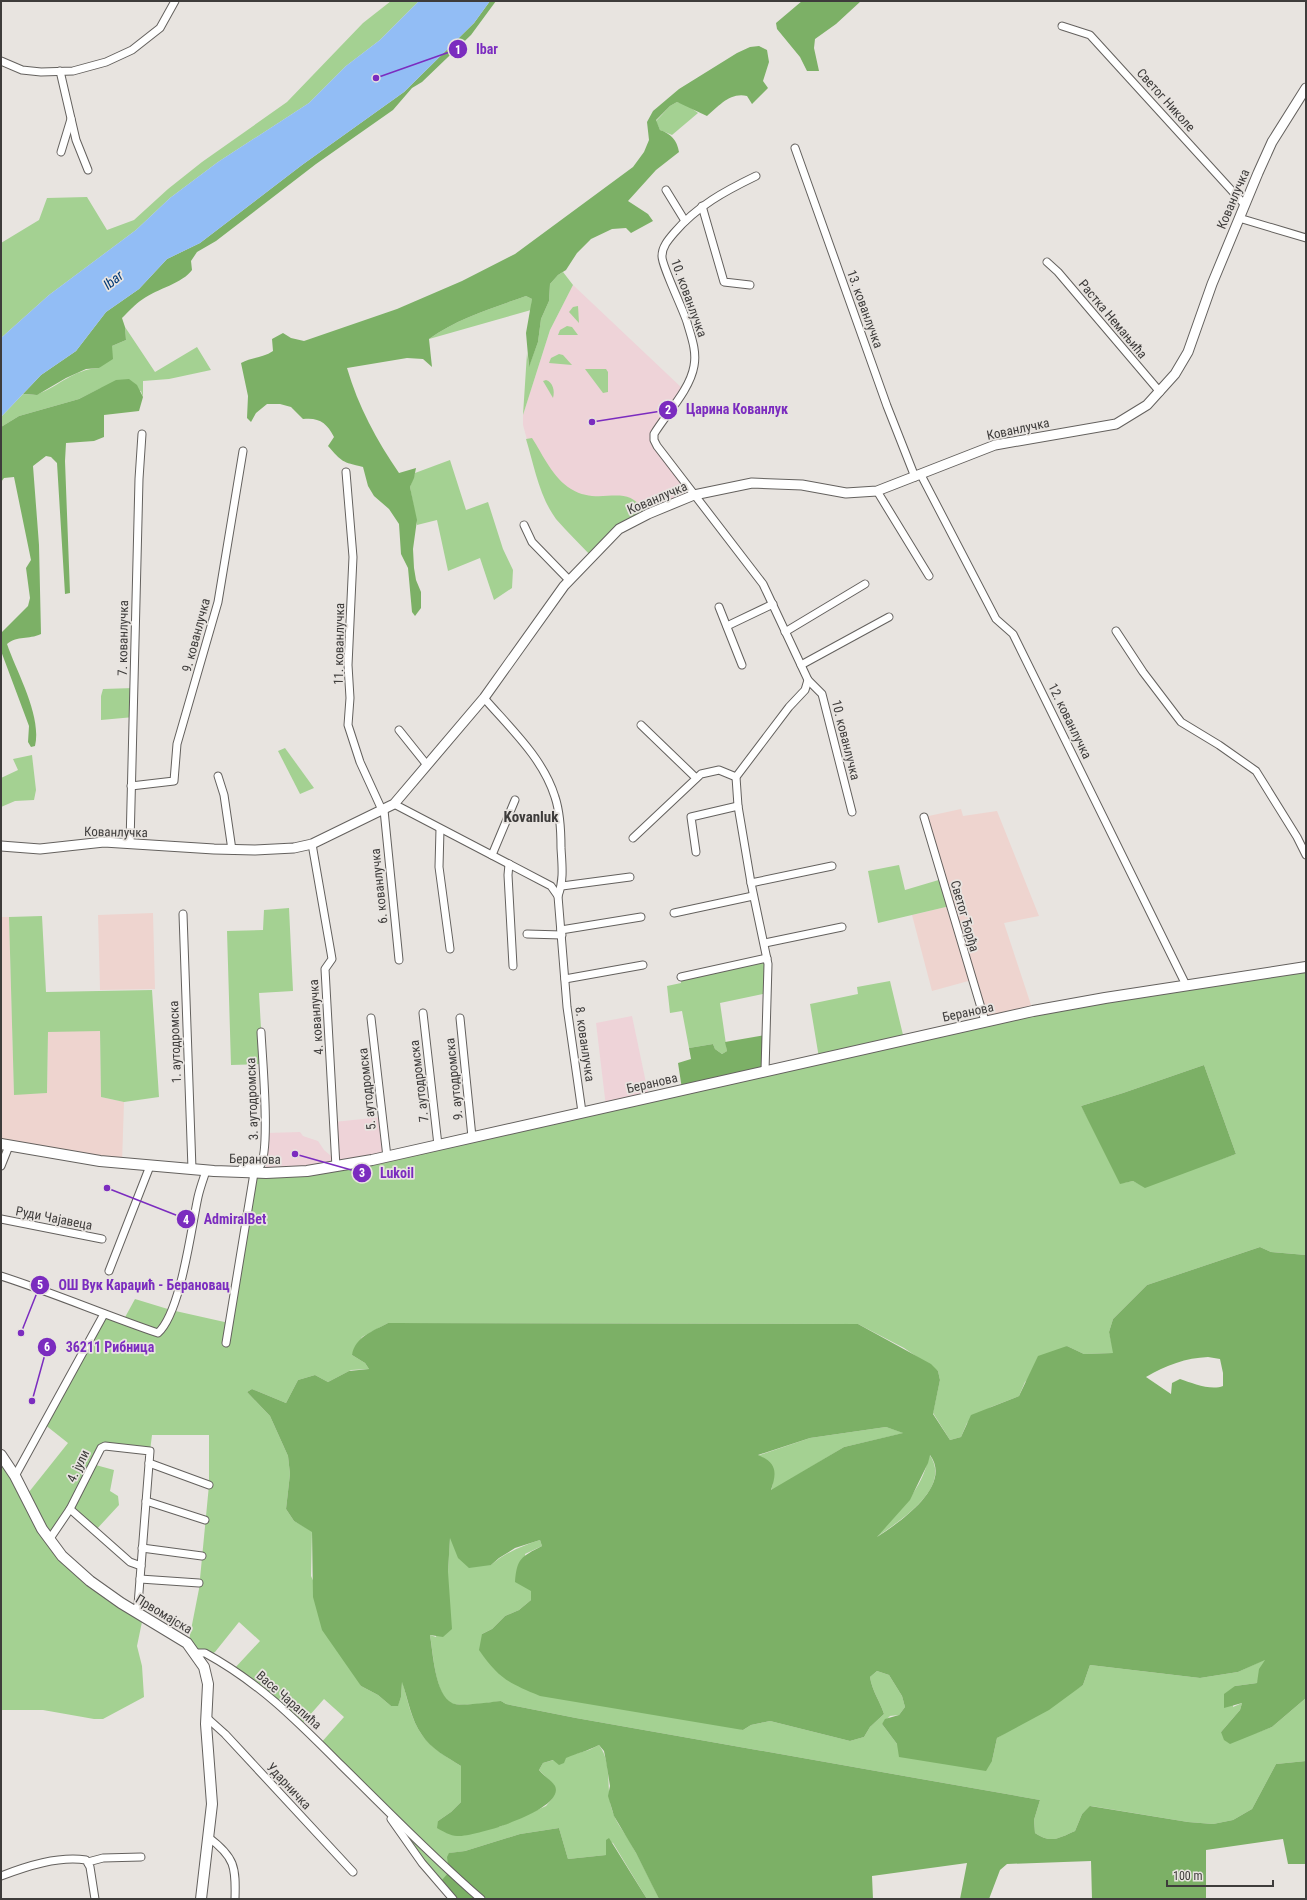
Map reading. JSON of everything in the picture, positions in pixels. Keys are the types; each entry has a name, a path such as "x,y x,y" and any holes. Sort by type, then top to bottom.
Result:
{"main road":[{"name":"Беранова","path":"5,1145 72,1157 150,1166 254,1173 307,1172 336,1168 387,1157 985,1021 1073,1003 1306,966"},
{"name":"Првомајска","path":"1,1455 15,1476 35,1517 49,1540 76,1570 135,1612 182,1639 196,1653 202,1662 207,1676 209,1694 206,1717 212,1804 201,1899"}],"street":[{"path":"1,61 22,70 41,72 73,71 122,56 160,28 175,1"},
{"name":"Светог Николе","path":"1062,26 1090,35 1244,204"},
{"path":"60,71 76,140 88,170"},
{"name":"Кованлучка","path":"1,846 29,850 104,842 232,850 294,848 312,844 394,804 484,698 569,580 619,529 648,514 694,495 752,483 802,485 846,493 877,491 918,476 995,444 1116,424 1147,405 1160,392 1175,374 1188,352 1212,284 1244,204 1272,142 1306,88"},
{"path":"61,152 71,118"},
{"name":"13. кованлучка","path":"795,148 887,406 918,476"},
{"name":"10. кованлучка","path":"756,176 728,190 702,206 685,221 665,244 661,258 684,313 694,347 694,367 684,390 654,434 654,440 694,495 757,575 808,680 822,694 852,812"},
{"path":"666,190 685,221"},
{"path":"702,206 724,282 750,285"},
{"path":"1239,218 1306,238"},
{"name":"Растка Немањића","path":"1047,262 1058,272 1160,392"},
{"name":"7. кованлучка","path":"130,844 139,479 142,434"},
{"name":"9. кованлучка","path":"131,786 174,781 177,744 218,602 243,451"},
{"name":"11. кованлучка","path":"346,472 352,557 348,665 350,698 348,725 360,762 383,810"},
{"name":"12. кованлучка","path":"918,476 996,619 1013,634 1186,985"},
{"path":"877,491 929,576"},
{"path":"524,524 532,542 569,580"},
{"path":"785,632 865,584"},
{"path":"727,626 772,604"},
{"path":"719,607 742,665"},
{"path":"801,665 889,617"},
{"path":"1116,631 1143,672 1181,722 1219,745 1256,772 1297,837 1306,855"},
{"path":"765,1071 767,958 765,943 753,896 738,806 736,777 789,707 805,690 808,680"},
{"path":"484,698 544,772 555,797 561,842 562,886 558,896"},
{"path":"641,725 696,778"},
{"path":"399,730 427,765"},
{"path":"633,838 702,774 719,770 736,777"},
{"path":"218,776 224,795 232,850"},
{"path":"492,856 514,800"},
{"path":"394,804 551,886 558,896"},
{"path":"696,852 691,818 738,806"},
{"name":"6. кованлучка","path":"383,810 399,960"},
{"name":"Светог Ђорђа","path":"924,817 985,1021"},
{"path":"440,829 439,868 450,949"},
{"name":"4. кованлучка","path":"312,844 332,959 325,968 336,1168"},
{"path":"509,864 508,875 513,966"},
{"path":"751,883 832,866"},
{"path":"562,886 630,877"},
{"name":"8. кованлучка","path":"558,896 567,1006 582,1112"},
{"path":"674,913 753,896"},
{"name":"1. аутодромска","path":"183,914 192,1169"},
{"path":"526,934 562,932 641,917"},
{"path":"765,943 842,927"},
{"path":"681,977 767,958"},
{"path":"565,979 643,965"},
{"name":"7. аутодромска","path":"423,1013 438,1145"},
{"name":"5. аутодромска","path":"371,1018 387,1157"},
{"name":"9. аутодромска","path":"460,1018 472,1137"},
{"name":"3. аутодромска","path":"210,1171 260,1166 264,1159 266,1133 261,1032"},
{"path":"1,1166 5,1145"},
{"path":"109,1271 150,1166"},
{"path":"1,1276 53,1293 104,1314 158,1333 167,1322 178,1289 188,1250 198,1197 210,1171"},
{"path":"226,1342 254,1173"},
{"name":"Руди Чајавеца","path":"1,1219 102,1239"},
{"path":"15,1476 104,1314"},
{"name":"4. јули","path":"49,1540 70,1509 101,1448 105,1446 150,1451 149,1463"},
{"path":"135,1612 138,1605 149,1463 209,1485"},
{"path":"146,1501 205,1520"},
{"path":"70,1509 130,1562 141,1566"},
{"path":"142,1548 202,1556"},
{"name":"Првомајска","path":"140,1579 199,1583"},
{"name":"Васе Чарапића","path":"196,1653 206,1653 259,1686 302,1725 379,1802"},
{"name":"Ударничка","path":"206,1717 225,1734 353,1872"},
{"path":"379,1802 450,1872 481,1899"},
{"path":"379,1802 422,1863 453,1899"},
{"path":"208,1837 222,1848 233,1862 236,1879 235,1899"},
{"path":"1,1876 36,1864 52,1861 82,1860 88,1862 103,1858 141,1857"},
{"path":"88,1862 95,1899"}],"shaded area":[{"path":"573,285 684,390 654,440 694,495 570,534 556,519 547,504 537,476 523,425 523,415 550,330"},
{"path":"961,809 963,816 997,811 1039,916 1004,923 1033,1011 985,1021 972,980 932,991 912,915 950,906 924,817"},
{"path":"153,913 155,989 100,990 98,915"},
{"path":"1,917 9,917 14,1094 47,1093 48,1031 100,1031 101,1097 124,1102 122,1163 1,1144"},
{"path":"632,1016 649,1097 606,1107 596,1023"},
{"path":"382,1117 387,1157 266,1173 266,1133 300,1132 303,1136 318,1141 324,1150 331,1156 335,1156 334,1122"}],"green space":[{"path":"391,1 419,1 380,40 346,66 309,103 218,162 170,198 136,230 49,295 1,338 1,243 39,220 47,198 87,197 107,230 134,220 168,189 202,162 287,102 363,23"},
{"path":"490,1 496,1 471,35 422,82 412,88 393,110 316,164 216,241 197,252 191,261 192,270 183,279 149,295 132,308 122,318 125,327 126,340 112,346 113,359 99,368 86,369 66,378 37,395 23,394 41,375 76,351 106,312 139,289 167,259 200,243 302,165 404,92 474,23"},
{"path":"802,1 861,1 836,24 815,39 814,48 819,71 807,71 800,57 777,29 776,23"},
{"path":"759,46 767,50 769,62 763,81 768,88 752,104 747,96 735,96 720,104 707,116 677,102 670,106 656,120 660,130 667,133 675,141 679,152 656,170 628,201 648,214 653,221 631,233 626,228 612,229 591,239 577,253 566,270 558,275 550,284 549,301 541,319 538,342 529,367 526,333 532,299 526,296 464,319 429,339 432,367 423,359 407,358 347,368 362,409 383,448 399,473 416,468 410,487 417,520 413,549 416,580 421,592 421,608 415,616 412,612 408,568 401,554 399,524 389,509 374,496 368,486 363,467 343,461 328,446 334,437 322,422 314,419 303,419 291,407 280,404 267,404 256,413 251,422 247,418 248,396 241,363 273,351 272,339 283,333 291,338 304,341 397,309 462,281 515,254 633,167 644,152 649,140 647,122 653,111 679,89 737,53 750,47"},
{"path":"677,102 687,105 698,113 672,135 660,130 656,121 670,106"},
{"path":"563,272 573,285 550,330 523,415 527,353 529,366 538,342 541,319 549,301 550,284"},
{"path":"526,296 532,299 531,310 429,339 464,319"},
{"path":"578,306 579,323 569,312 573,307"},
{"path":"567,326 572,327 578,335 558,335 560,330"},
{"path":"125,327 155,372 197,347 211,370 169,379 143,381 143,397 141,391 101,388 79,399 19,416 1,427 1,417 23,394 36,395 81,372 99,368 112,346 126,340"},
{"path":"559,354 563,355 572,365 549,363 551,358"},
{"path":"585,369 606,369 608,372 608,392 603,393"},
{"path":"129,379 137,385 143,397 139,411 104,415 104,437 94,441 66,443 65,461 70,593 65,594 57,463 51,457 46,456 33,466 39,545 41,634 32,637 15,639 7,644 32,708 36,734 35,746 31,747 28,742 29,726 1,651 1,633 28,606 30,598 26,568 31,560 14,477 4,478 1,482 1,427 19,416 79,399 116,380"},
{"path":"546,380 553,387 553,398 543,381"},
{"path":"532,438 554,473 571,489 582,494 593,496 623,496 631,498 639,504 646,515 619,529 592,557 556,519 550,510 541,490 526,439"},
{"path":"450,460 466,510 488,502 503,549 513,570 512,588 494,600 480,558 448,571 437,520 417,525 410,487 415,473"},
{"path":"134,688 134,717 101,720 101,696 103,689"},
{"path":"285,748 314,788 300,794 278,751"},
{"path":"32,755 36,790 34,800 15,801 1,807 1,778 18,770 13,759"},
{"path":"899,865 905,890 942,879 950,906 878,923 868,871"},
{"path":"289,908 293,991 259,993 263,1064 231,1065 227,931 263,930 264,910"},
{"path":"42,916 46,992 152,990 159,1097 124,1102 101,1097 100,1031 48,1032 47,1093 14,1095 9,917"},
{"path":"767,958 767,993 720,1003 727,1051 722,1054 715,1049 713,1044 689,1048 682,1011 670,1013 667,986 681,983 681,977"},
{"path":"1306,967 1306,1255 1271,1252 1260,1247 1147,1285 1113,1319 1109,1332 1114,1353 1084,1354 1067,1346 1025,1382 1019,1396 991,1407 967,1423 961,1437 950,1440 933,1413 940,1380 938,1371 904,1348 858,1324 388,1323 362,1337 352,1355 365,1363 369,1369 351,1370 328,1382 315,1375 298,1380 286,1403 252,1389 247,1392 270,1416 288,1456 290,1474 286,1509 294,1521 312,1531 311,1576 361,1686 378,1695 391,1706 398,1705 401,1697 402,1680 412,1716 422,1735 435,1749 461,1766 461,1802 451,1812 438,1821 499,1827 546,1806 552,1799 554,1785 539,1770 543,1763 589,1750 599,1745 604,1753 608,1770 611,1806 614,1815 634,1849 659,1899 647,1899 613,1843 606,1840 606,1855 568,1859 559,1828 520,1834 465,1851 450,1853 450,1872 446,1877 445,1889 379,1802 320,1744 344,1717 324,1699 301,1725 233,1670 260,1641 239,1622 215,1652 210,1655 196,1653 189,1640 199,1589 209,1485 209,1435 152,1435 150,1451 105,1446 92,1464 114,1470 110,1491 118,1496 119,1505 95,1531 70,1509 49,1540 62,1556 143,1617 137,1646 142,1666 144,1697 103,1719 94,1719 43,1710 1,1710 1,1455 25,1497 68,1443 44,1424 104,1314 123,1321 135,1299 171,1310 229,1323 254,1173 307,1171 819,1058 810,1004 858,994 857,987 890,981 904,1039","holes":["1204,1065 1236,1154 1143,1186 1133,1181 1123,1183 1081,1106"]},
{"path":"766,1035 765,1071 682,1089 678,1063 691,1059 689,1048 713,1044 715,1049 722,1054 727,1051 725,1042"},
{"path":"1204,1065 1236,1154 1145,1188 1133,1181 1120,1184 1081,1106"},
{"path":"1260,1247 1271,1252 1306,1255 1306,1698 1272,1727 1230,1744 1224,1740 1221,1732 1240,1710 1242,1703 1224,1708 1224,1694 1235,1686 1257,1683 1259,1669 1265,1660 1238,1672 1200,1678 1090,1665 1083,1685 1049,1710 997,1738 992,1761 986,1771 899,1757 897,1744 882,1724 885,1719 899,1715 905,1707 902,1696 889,1675 877,1671 870,1677 872,1687 884,1714 870,1727 864,1737 850,1741 770,1721 751,1725 743,1730 540,1696 505,1679 493,1668 479,1650 482,1634 492,1629 505,1616 519,1610 531,1600 531,1591 515,1582 516,1574 521,1559 542,1546 540,1540 515,1548 491,1565 469,1568 458,1558 450,1538 448,1572 452,1629 443,1637 430,1635 438,1683 446,1699 452,1703 468,1704 501,1701 506,1704 576,1718 1040,1800 1034,1820 1035,1833 1050,1839 1060,1838 1075,1831 1082,1814 1090,1806 1188,1822 1213,1824 1233,1820 1252,1809 1276,1764 1306,1761 1306,1864 1288,1864 1283,1839 1206,1850 1206,1899 1092,1899 1091,1861 1007,1864 1000,1870 989,1899 960,1899 967,1863 872,1876 873,1899 659,1899 636,1853 614,1816 608,1796 610,1786 604,1751 599,1745 566,1758 564,1763 559,1765 553,1760 543,1763 539,1770 555,1786 555,1795 547,1804 533,1813 498,1827 467,1835 455,1836 441,1831 437,1828 438,1821 451,1812 461,1802 461,1766 435,1749 422,1735 412,1716 402,1682 401,1697 398,1706 391,1706 378,1695 361,1686 322,1630 313,1597 312,1532 294,1521 286,1509 290,1474 288,1456 270,1416 247,1392 252,1389 286,1403 298,1380 315,1375 328,1382 349,1371 369,1369 365,1363 352,1355 354,1349 366,1335 388,1323 858,1324 931,1364 938,1371 940,1380 933,1414 950,1440 961,1437 971,1415 1019,1396 1038,1356 1067,1346 1084,1354 1113,1353 1109,1332 1113,1319 1147,1285","holes":["1208,1357 1220,1359 1223,1373 1223,1386 1213,1388 1180,1379 1172,1383 1171,1394 1146,1377 1176,1363","886,1427 903,1433 844,1447 771,1490 775,1473 774,1469 769,1461 758,1455 810,1438","930,1455 935,1467 935,1479 929,1491 910,1513 877,1537 910,1500 928,1463"]},
{"path":"886,1427 904,1433 844,1447 771,1491 773,1483 757,1456 810,1438"},
{"path":"929,1454 935,1467 934,1479 929,1491 920,1503 909,1513 875,1538 900,1510 916,1489 922,1478"},
{"path":"450,1536 491,1565 508,1553 540,1540 542,1546 525,1554 532,1591 531,1600 519,1610 505,1616 492,1629 482,1634 743,1730 751,1725 770,1721 850,1741 864,1737 870,1727 884,1714 872,1687 870,1677 877,1671 889,1675 902,1696 905,1707 899,1715 890,1716 882,1724 897,1744 992,1761 997,1738 1083,1685 1090,1665 1200,1678 1238,1672 1266,1659 1257,1683 1235,1686 1233,1707 1242,1703 1240,1710 1221,1732 1256,1733 1272,1727 1306,1698 1306,1761 1276,1764 1252,1809 1233,1820 1213,1824 1188,1822 1091,1806 1082,1814 1075,1831 1060,1838 1050,1839 1035,1833 1034,1820 1040,1800 576,1718 506,1704 501,1701 460,1705 454,1704 448,1701 439,1685 430,1635 436,1637 448,1572"},
{"path":"559,1828 568,1859 606,1855 606,1840 609,1838 647,1899 453,1899 445,1889 442,1880 449,1872 447,1857 449,1853 465,1851 520,1834"}],"water":[{"path":"419,1 490,1 474,23 404,92 302,165 200,243 167,259 139,289 106,312 76,351 41,375 1,417 1,338 49,295 136,230 170,198 218,162 309,103 346,66 380,40"}],"place":[{"name":"Ibar","path":"376,78"},
{"name":"Царина Кованлук","path":"592,422"},
{"name":"Lukoil","path":"295,1154"},
{"name":"AdmiralBet","path":"107,1188"},
{"name":"ОШ Вук Караџић - Берановац","path":"21,1333"},
{"name":"36211 Рибница","path":"32,1401"}],"district":[{"name":"Kovanluk","path":"531,817"}]}
